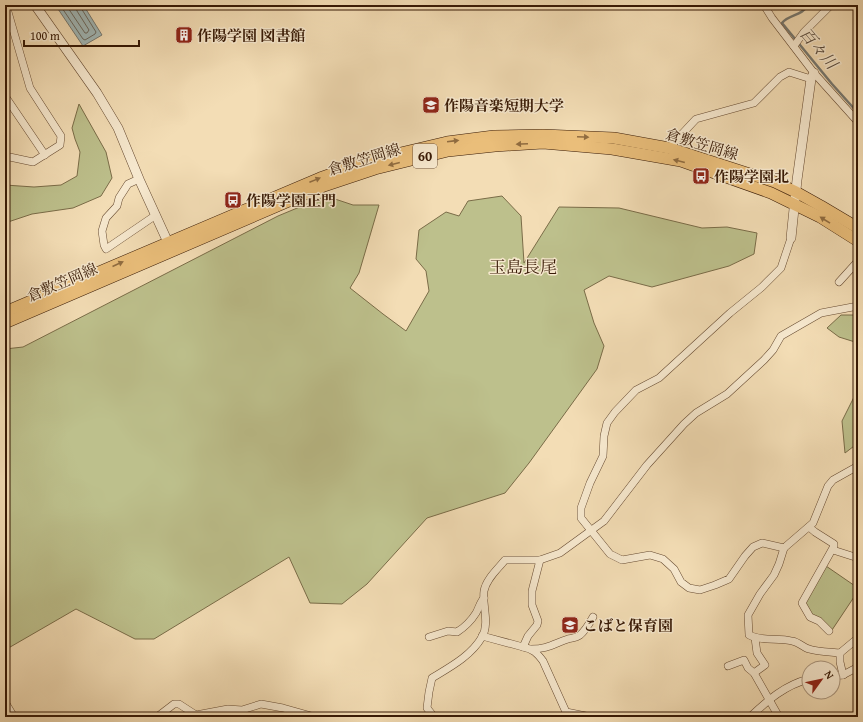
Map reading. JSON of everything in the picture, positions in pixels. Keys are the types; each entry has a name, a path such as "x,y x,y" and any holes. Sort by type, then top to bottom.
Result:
{"main road":[{"name":"倉敷笠岡線","path":"5,323 320,178 372,160 447,142 494,136 543,135 614,138 669,148 775,182 826,208 858,228"},
{"name":"倉敷笠岡線","path":"5,312 324,186 376,169 448,151 495,146 543,143 597,147 681,161 771,193 820,217 858,241"}],"street":[{"path":"5,156 33,162 60,145 61,136 30,88 6,5"},
{"path":"35,5 97,93 115,122 170,247"},
{"path":"764,5 772,18 795,45 813,76 858,122"},
{"path":"795,45 804,32 831,5"},
{"path":"669,148 696,119 754,103 780,77 789,72 813,76"},
{"path":"784,548 762,544 753,546 729,579 715,586 700,590 689,588 681,582 674,569 663,559 650,555 622,560 610,554 581,518 581,508 590,483 603,456 604,436 607,423 615,412 636,390 659,378 730,313 762,287 781,268 791,238 796,192 813,76"},
{"path":"5,96 45,155"},
{"path":"139,179 128,184 119,198 117,206 106,218 102,231 106,249 156,215"},
{"path":"839,282 858,261"},
{"path":"434,717 427,708 432,678 463,658 482,636 485,620 484,589 489,580 505,560 540,560 560,553 591,531 604,521 647,465 684,424 696,413 727,394 764,360 773,350 781,336 821,313 858,306"},
{"path":"858,466 833,480 828,486 814,523 784,548 774,575 760,594 748,615 749,635 755,638 791,640 802,644 808,649 840,653 858,638"},
{"path":"809,527 834,544 834,546 802,603 810,617 823,624 830,631"},
{"path":"833,550 858,558"},
{"path":"523,648 528,636 537,625 538,621 532,605 532,591 540,560"},
{"path":"430,637 448,631 457,632 463,628 477,612 481,601 484,598"},
{"path":"482,636 523,648 542,649 577,637 587,628 593,617"},
{"path":"754,673 766,666 757,653 755,638"},
{"path":"531,648 543,661 566,712 591,717"},
{"path":"840,653 840,662 843,675 858,667"},
{"path":"728,666 744,660 748,668 754,673 779,717"},
{"path":"750,717 769,699 786,688 801,682"},
{"path":"5,702 14,717"},
{"path":"157,717 174,704 179,704 196,715 228,709 242,710 261,704 283,708 315,717"}],"green space":[{"path":"79,104 106,152 112,178 101,196 73,208 32,214 5,223 5,185 34,187 61,185 77,176 80,152 72,128"},
{"path":"326,196 353,205 379,205 359,273 350,288 406,331 429,291 426,271 416,259 419,230 446,212 459,216 468,201 502,196 521,216 524,263 559,207 619,208 702,228 727,227 757,233 754,254 729,266 652,287 609,276 584,290 594,323 604,346 597,369 529,463 505,493 427,518 367,584 342,604 310,603 289,557 154,639 135,639 76,609 5,650 5,349 23,347 278,216"},
{"path":"841,315 858,315 858,347 855,342 839,337 827,328"},
{"path":"858,389 858,443 845,453 842,421"},
{"path":"826,566 858,588 858,591 832,630 811,613 805,602"}],"water":[{"path":"56,6 84,6 102,35 83,46"}],"waterway":[{"name":"百々川","path":"807,5 805,9 782,23 858,113"}],"place":[{"name":"作陽学園 図書館","path":"184,35"},
{"name":"作陽音楽短期大学","path":"431,105"},
{"name":"作陽学園北","path":"701,176"},
{"name":"作陽学園正門","path":"233,200"},
{"name":"こばと保育園","path":"570,625"}],"district":[{"name":"玉島長尾","path":"523,266"}]}
